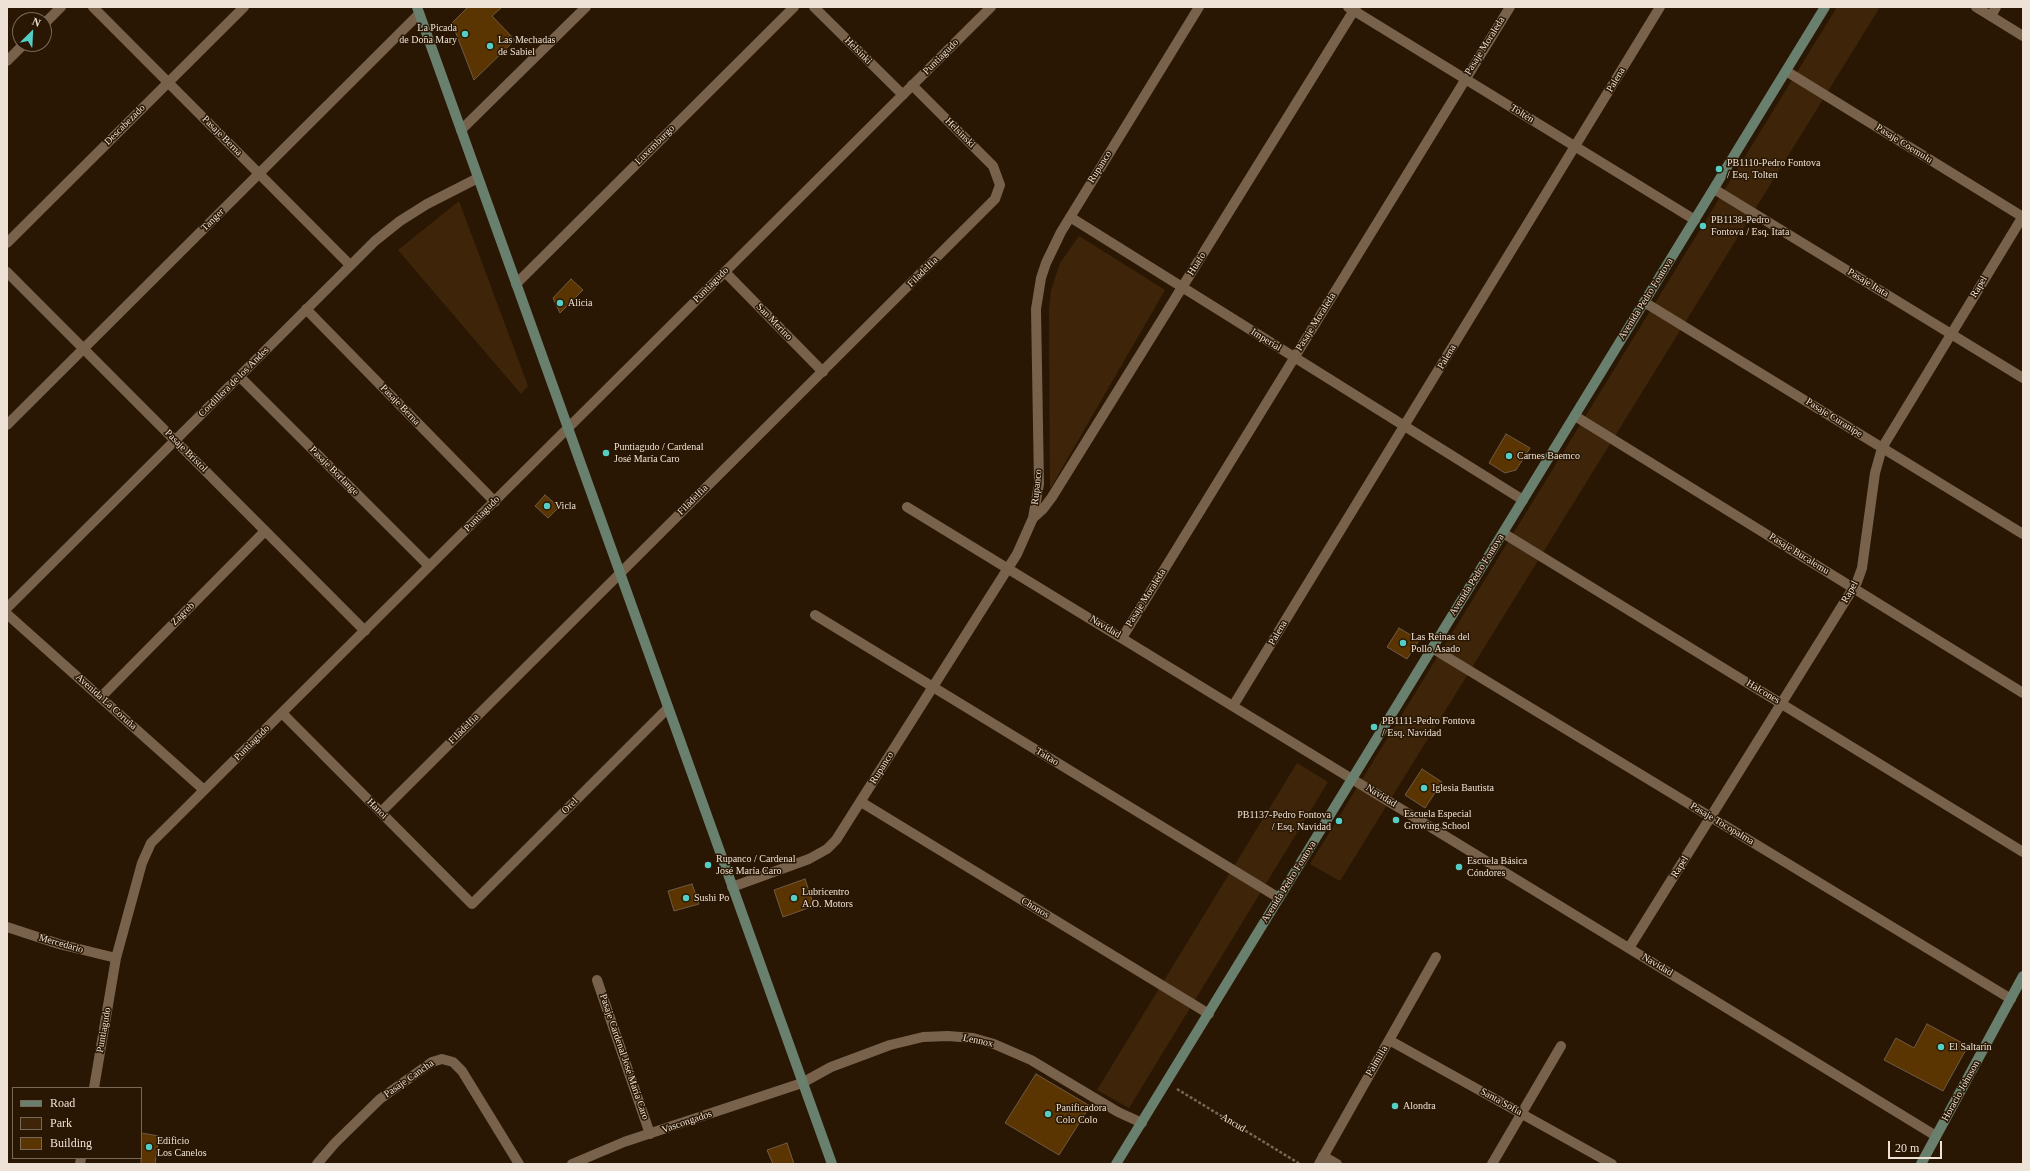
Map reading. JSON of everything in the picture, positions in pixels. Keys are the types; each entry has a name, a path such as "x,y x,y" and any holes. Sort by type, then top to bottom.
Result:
{"main road":[{"name":"Avenida Pedro Fontova","path":"1116,1164 1825,7"},
{"path":"418,11 832,1164"},
{"name":"Horacio Johnson","path":"1921,1164 2023,976"}],"street":[{"path":"52,16 61,7"},
{"name":"Pasaje Berna","path":"93,7 350,265"},
{"name":"Descabezado","path":"7,243 244,7"},
{"path":"461,130 586,7"},
{"name":"Luxemburgo","path":"516,284 794,7"},
{"name":"Helsinki","path":"814,7 902,95"},
{"name":"Puntiagudo","path":"94,1087 116,958 144,856 156,838 991,7"},
{"name":"Rupanco","path":"732,887 809,859 827,849 836,840 1008,568 1026,536 1033,518 1037,501 1040,466 1036,309 1046,263 1070,217 1199,7"},
{"name":"Pasaje Moraleda","path":"1122,638 1510,7"},
{"name":"Palena","path":"1233,706 1660,7"},
{"path":"1976,7 2023,36"},
{"path":"1991,16 1996,7"},
{"name":"Toltén","path":"1353,8 1465,79 1695,220"},
{"name":"Huafo","path":"1033,518 1043,509 1052,497 1353,8"},
{"name":"Tanger","path":"7,425 259,174 418,11"},
{"path":"7,61 16,52"},
{"name":"Pasaje Coemulu","path":"1786,71 2023,216"},
{"name":"Helsinski","path":"912,85 993,166 1000,185"},
{"name":"Cordillera de los Andes","path":"7,608 350,265 400,221 427,204 478,178"},
{"name":"Filadelfia","path":"381,812 991,205 996,199 1000,185"},
{"name":"Pasaje Itata","path":"1714,189 2023,378"},
{"name":"Rapel","path":"1629,948 1853,588 1862,568 1875,473 1882,448 2023,216"},
{"name":"Imperial","path":"1070,217 1523,500"},
{"name":"Pasaje Bristol","path":"7,272 365,631"},
{"name":"San Merino","path":"725,272 823,372"},
{"name":"Pasaje Curanipe","path":"1644,302 2023,534"},
{"name":"Pasaje Berna","path":"306,309 494,502"},
{"name":"Pasaje Borlange","path":"239,376 430,566"},
{"name":"Pasaje Bucalemu","path":"1575,416 2023,693"},
{"name":"Navidad","path":"907,507 1936,1136"},
{"name":"Zagreb","path":"101,697 266,531"},
{"name":"Halcones","path":"1503,533 2023,852"},
{"name":"Avenida La Coruña","path":"7,614 204,790"},
{"name":"Taitao","path":"815,615 1279,898"},
{"name":"Pasaje Tocopalma","path":"1432,648 2011,999"},
{"name":"Orel","path":"472,904 668,708"},
{"name":"Hanoi","path":"282,713 472,904"},
{"name":"Chonos","path":"861,802 1209,1014"},
{"name":"Mercedario","path":"7,927 59,944 116,958"},
{"name":"Palmilla","path":"1321,1160 1436,957"},
{"name":"Pasaje Cardenal José María Caro","path":"597,980 650,1134"},
{"name":"Lennox","path":"802,1083 831,1068 890,1045 923,1037 948,1036 973,1038 994,1044 1031,1060 1118,1112 1142,1123"},
{"name":"Santa Sofía","path":"1389,1040 1612,1164"},
{"path":"1492,1164 1561,1046"},
{"name":"Pasaje Cancha","path":"317,1164 335,1143 380,1099 432,1062 442,1059 453,1062 462,1071 519,1164"},
{"name":"Vascongados","path":"572,1164 612,1147 802,1083"},
{"path":"1321,1160 1337,1164"}],"path":[{"name":"Ancud","path":"1166,1083 1300,1164"}],"green space":[{"path":"1837,7 1880,7 1340,881 1310,864"},
{"path":"459,201 528,386 521,394 398,250"},
{"path":"1079,236 1165,290 1050,489 1049,309 1051,290 1060,263"},
{"path":"1297,763 1328,782 1129,1108 1097,1090"}],"building":[{"path":"468,7 502,7 492,16 515,40 474,80 452,23"},
{"path":"571,279 583,290 560,313 553,298"},
{"name":"Carnes Baemco","path":"1506,434 1530,448 1516,470 1505,473 1489,463"},
{"name":"Vicla","path":"545,495 559,507 548,518 535,506"},
{"name":"Las Reinas del Pollo Asado","path":"1399,628 1419,640 1407,659 1387,647"},
{"name":"Iglesia Bautista","path":"1422,769 1442,782 1425,808 1405,795"},
{"name":"Lubricentro A.O. Motors","path":"805,879 814,906 783,917 774,890"},
{"path":"692,884 699,904 674,911 668,891"},
{"path":"1927,1024 1968,1046 1943,1091 1884,1060 1896,1038 1914,1048"},
{"name":"Panificadora Colo Colo","path":"1036,1074 1090,1106 1059,1155 1005,1123"},
{"name":"Edificio Los Canelos","path":"142,1133 159,1136 155,1164 141,1164"},
{"path":"787,1143 794,1164 773,1164 767,1150"}],"place":[{"name":"La Picada de Doña Mary","path":"465,34"},
{"name":"Las Mechadas de Sabiel","path":"490,46"},
{"name":"PB1110-Pedro Fontova / Esq. Tolten","path":"1719,169"},
{"name":"PB1138-Pedro Fontova / Esq. Itata","path":"1703,226"},
{"name":"Alicia","path":"560,303"},
{"name":"Puntiagudo / Cardenal José María Caro","path":"606,453"},
{"name":"Carnes Baemco","path":"1509,456"},
{"name":"Vicla","path":"547,506"},
{"name":"Las Reinas del Pollo Asado","path":"1403,643"},
{"name":"PB1111-Pedro Fontova / Esq. Navidad","path":"1374,727"},
{"name":"Iglesia Bautista","path":"1424,788"},
{"name":"Escuela Especial Growing School","path":"1396,820"},
{"name":"PB1137-Pedro Fontova / Esq. Navidad","path":"1339,821"},
{"name":"Rupanco / Cardenal José María Caro","path":"708,865"},
{"name":"Escuela Básica Cóndores","path":"1459,867"},
{"name":"Sushi Po","path":"686,898"},
{"name":"Lubricentro A.O. Motors","path":"794,898"},
{"name":"El Saltarín","path":"1941,1047"},
{"name":"Alondra","path":"1395,1106"},
{"name":"Panificadora Colo Colo","path":"1048,1114"},
{"name":"Edificio Los Canelos","path":"149,1147"}]}
